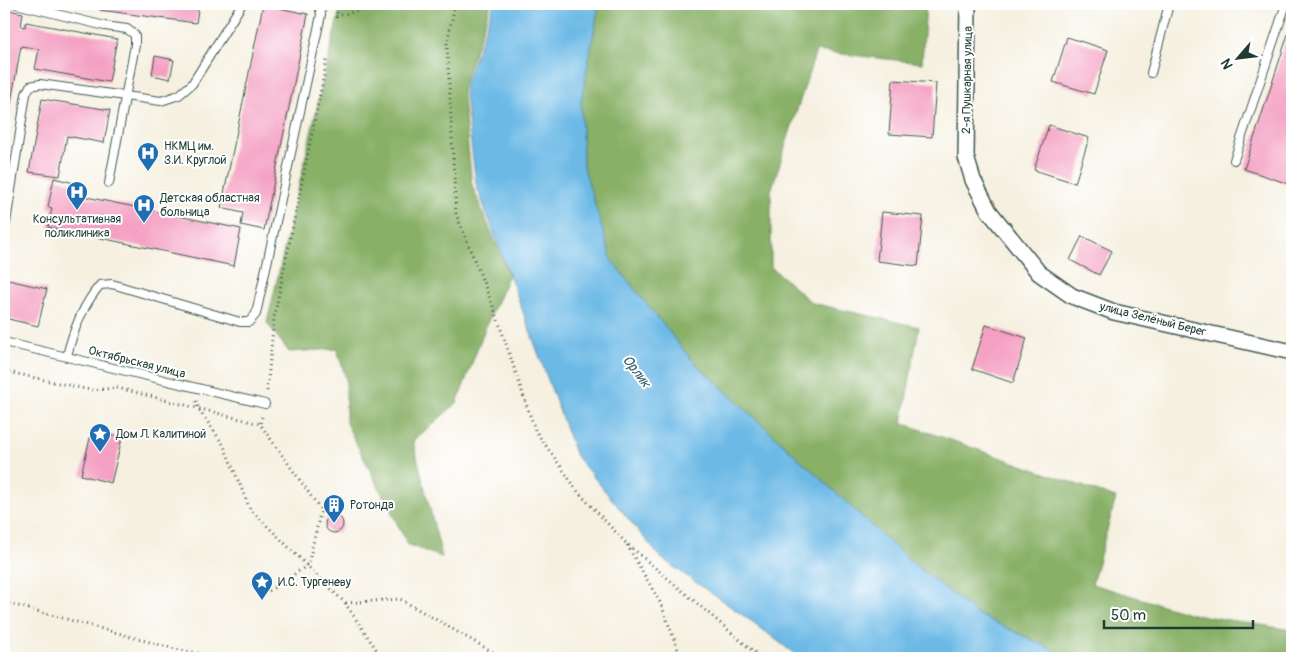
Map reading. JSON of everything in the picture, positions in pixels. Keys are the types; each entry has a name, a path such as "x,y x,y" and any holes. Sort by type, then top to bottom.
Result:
{"street":[{"name":"2-я Пушкарная улица","path":"966,157 968,4"},
{"name":"улица Зелёный Берег","path":"966,157 973,180 989,211 1039,273 1072,296 1114,312 1292,352"}],"lane":[{"path":"16,4 105,26 127,29 135,35 135,45 108,183"},
{"path":"4,235 26,94 30,86 40,84 161,101 179,95 192,84 242,4"},
{"path":"67,356 73,333 92,294 100,285 112,284 240,322 249,322 256,314 321,15 319,4"},
{"path":"1151,74 1169,4"},
{"path":"1234,160 1286,4"},
{"name":"Октябрьская улица","path":"4,342 265,404"}],"path":[{"path":"334,26 339,4"},
{"path":"336,16 387,4"},
{"path":"455,4 448,44 456,214 496,314 534,430 579,493 625,542 761,658"},
{"path":"260,424 265,404 274,318 328,55"},
{"path":"4,371 90,390 118,388 260,424 321,510 308,565 266,593"},
{"path":"193,388 198,408 223,444 250,509 345,603 382,658"},
{"path":"625,542 661,604 681,658"},
{"path":"345,603 400,599 503,658"},
{"path":"4,602 175,649 225,658"}],"green space":[{"path":"341,4 491,4 462,88 472,185 509,275 486,326 457,403 413,441 442,557 408,545 346,423 346,379 337,349 289,352 267,323"},
{"path":"599,4 926,4 922,63 816,51 771,191 771,267 812,303 919,327 902,423 1116,498 1092,584 1192,614 1292,630 1292,658 1071,658 977,614 907,558 692,360 612,261 583,165 581,102"}],"water":[{"name":"Орлик","path":"494,4 599,4 581,102 583,165 612,261 692,360 907,558 977,614 1071,658 800,658 754,623 661,558 576,456 476,184 464,87"}],"building":[{"path":"101,4 199,4 196,23 100,10"},
{"path":"263,5 308,14 264,230 241,225 243,213 221,208"},
{"path":"4,9 23,13 21,26 25,27 26,22 117,39 109,82 35,69 39,49 21,46 5,136"},
{"path":"1292,22 1292,185 1244,169"},
{"path":"1067,37 1108,50 1094,94 1053,82"},
{"path":"155,56 174,60 170,79 152,75"},
{"path":"893,80 936,83 932,137 889,134"},
{"path":"42,99 110,110 104,143 67,136 60,176 29,172"},
{"path":"1049,125 1089,138 1075,183 1034,170"},
{"path":"54,178 74,183 72,194 241,229 234,266 48,227 52,208 48,207"},
{"path":"882,212 923,216 918,266 877,261"},
{"path":"1082,236 1112,251 1099,275 1070,260"},
{"path":"4,279 47,289 38,326 4,318"},
{"path":"986,325 1027,338 1013,383 972,369"},
{"path":"92,430 122,438 111,483 81,475"},
{"name":"Ротонда","path":"334,515 342,520 343,524 338,532 334,533 326,528 325,524 330,516"}],"place":[{"name":"НКМЦ им. З.И. Круглой","path":"148,172"},
{"name":"Консультативная поликлиника","path":"77,211"},
{"name":"Детская областная больница","path":"144,224"},
{"name":"Дом Л. Калитиной","path":"100,453"},
{"name":"Ротонда","path":"334,524"},
{"name":"И.С. Тургеневу","path":"262,601"}]}
